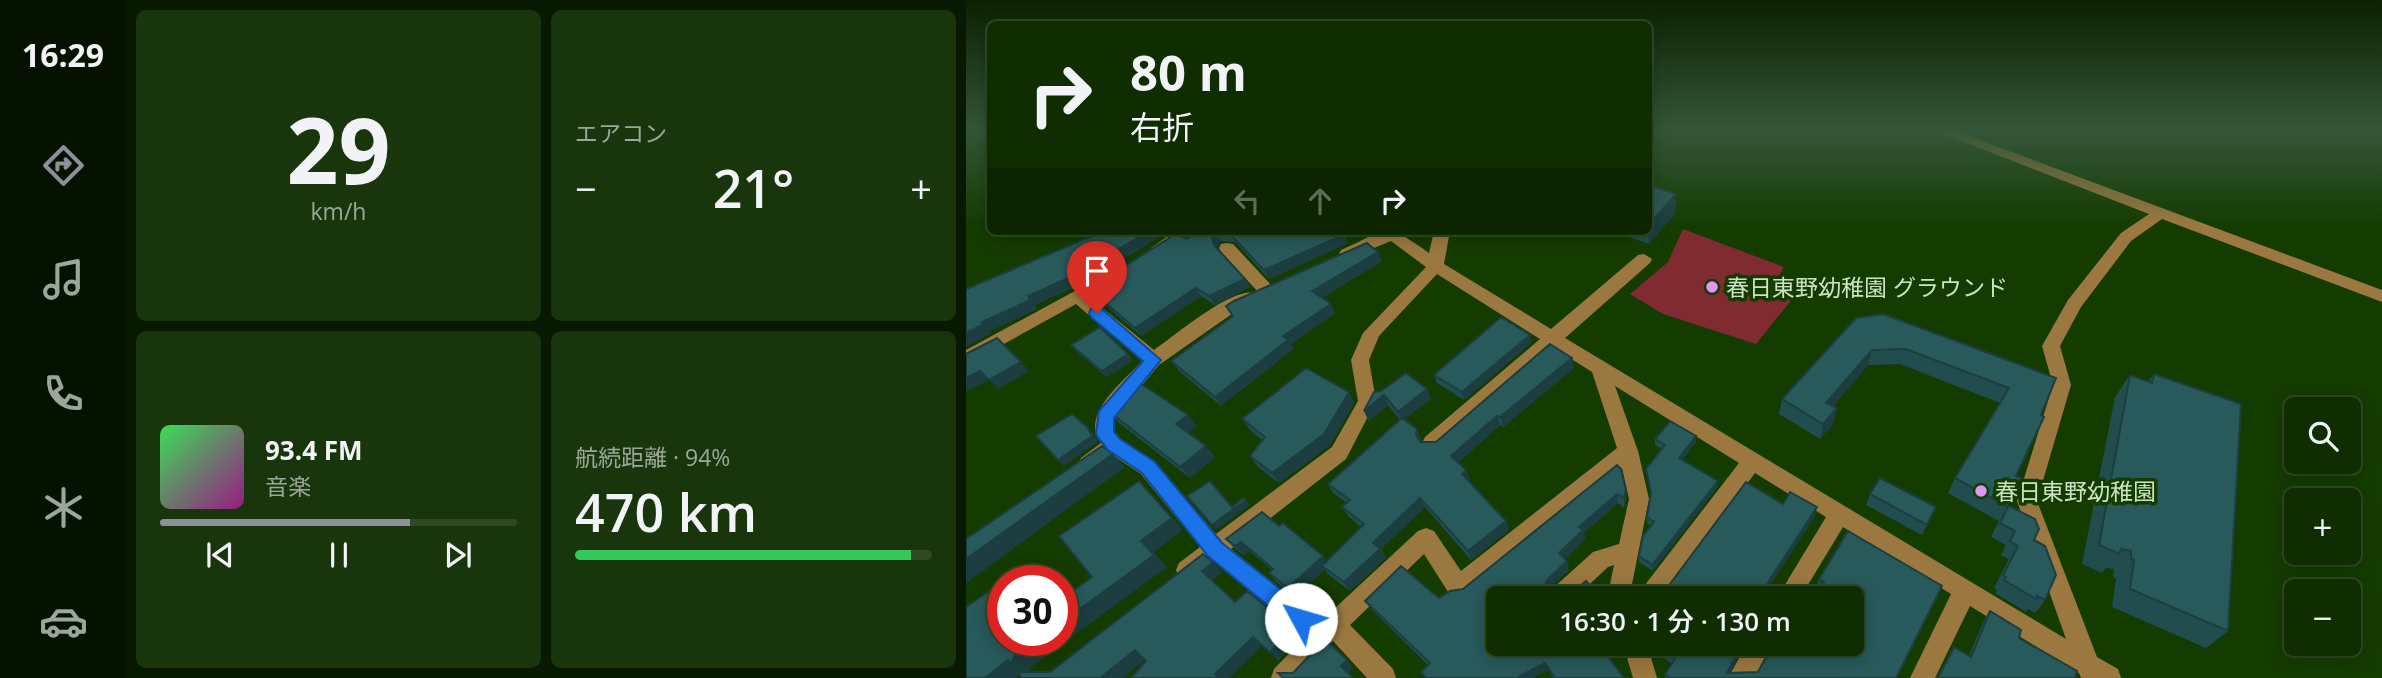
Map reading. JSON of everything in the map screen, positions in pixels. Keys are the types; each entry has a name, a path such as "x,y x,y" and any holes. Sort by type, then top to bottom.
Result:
{"street":[{"path":"2024,162 2382,296"},
{"path":"2096,674 2028,501 2062,385 2051,346 2074,304 2126,237 2160,213"},
{"path":"1146,256 1180,235"},
{"path":"1329,262 1384,235"},
{"path":"1394,235 1436,266 2096,674"},
{"path":"1171,581 1339,453 1367,401 1360,360 1372,332 1436,266 1441,235"},
{"path":"1227,248 1272,287 1232,304 1153,360 1105,416 1105,434 1114,445 1148,468 1215,549 1328,630 1384,678"},
{"path":"1432,443 1644,259"},
{"path":"966,358 1123,270"},
{"path":"1078,297 1153,360"},
{"path":"1600,368 1628,451 1639,499 1621,586"},
{"path":"1075,474 1114,445"},
{"path":"1283,678 1328,630 1426,538 1458,587 1544,521 1628,451"},
{"path":"1658,586 1752,461"},
{"path":"1795,586 1839,514"},
{"path":"1572,586 1601,559 1628,551"},
{"path":"1922,678 1965,591"},
{"path":"1639,656 1645,678"},
{"path":"1740,678 1754,656"}],"shaded area":[{"name":"春日東野幼稚園 グラウンド","path":"1683,229 1784,267 1776,281 1797,293 1756,344 1663,314 1630,294 1668,262"}],"building":[{"path":"1652,186 1676,194 1652,221"},
{"path":"1094,235 1142,235 1073,276 1028,296 1030,300 982,322 984,324 966,333 966,289"},
{"path":"1174,235 1186,239 1194,235 1214,235 1212,238 1214,245 1245,279 1209,296 1196,288 1135,328 1089,289"},
{"path":"1231,235 1343,235 1264,270"},
{"path":"1367,243 1378,252 1312,291 1331,304 1283,336 1288,340 1215,397 1171,361 1233,316 1226,306 1234,301"},
{"path":"1883,314 2056,378 2041,415 2044,417 2016,476 2023,479 2009,506 2035,519 2039,529 2034,540 2045,546 2056,575 2045,600 2037,596 2036,599 2004,580 2006,577 2003,575 2018,546 2010,541 2015,531 2000,523 2008,507 1955,478 2009,388 1906,349 1872,350 1826,403 1837,408 1823,424 1782,399 1856,318"},
{"path":"1501,317 1530,335 1462,392 1434,375"},
{"path":"1100,327 1128,354 1102,371 1071,345"},
{"path":"997,338 1021,362 989,380 980,371 966,378 966,354"},
{"path":"1550,344 1572,358 1500,417 1497,416 1451,456 1466,470 1462,474 1506,521 1468,551 1420,498 1373,543 1380,549 1344,582 1322,566 1364,524 1342,507 1350,500 1328,484 1402,418 1417,429 1420,442 1436,442"},
{"path":"1306,368 1349,392 1324,434 1272,473 1250,456 1265,437 1242,419"},
{"path":"1406,373 1427,389 1398,412 1384,395 1364,411 1374,392 1381,391"},
{"path":"2154,374 2241,404 2228,631 2130,589 2134,560 2131,559 2131,551 2121,549 2119,554 2099,545 2130,375 2152,383"},
{"path":"1137,381 1188,415 1176,424 1206,446 1180,467 1107,410 1116,397"},
{"path":"1072,414 1087,427 1092,436 1058,460 1036,436"},
{"path":"1670,421 1696,436 1679,458 1718,481 1652,565 1639,556 1643,536 1654,522 1647,517 1651,493 1646,469 1665,445 1655,439"},
{"path":"1102,446 1113,454 966,559 966,539"},
{"path":"1617,465 1621,469 1626,490 1624,498 1617,494 1579,527 1583,530 1559,553 1567,561 1544,586 1486,586 1486,656 1608,656 1624,678 1555,678 1545,663 1520,676 1521,678 1426,678 1421,672 1430,663 1365,601 1401,566 1439,598 1450,591 1463,589"},
{"path":"1880,478 1936,507 1927,525 1870,494"},
{"path":"1139,481 1172,518 1141,541 1154,555 1078,610 1078,587 1092,577 1059,536"},
{"path":"1210,481 1232,507 1243,498 1246,500 1212,525 1187,496"},
{"path":"1746,482 1783,504 1790,492 1817,507 1766,586 1668,586"},
{"path":"1262,512 1279,526 1283,523 1323,556 1288,588 1269,573 1273,569 1241,542 1235,546 1226,539"},
{"path":"1848,531 1942,586 1896,678 1670,678 1665,674 1675,659 1671,656 1736,656 1727,673 1758,672 1767,656 1864,656 1864,586 1821,586 1824,582 1819,579"},
{"path":"1203,554 1213,562 1202,571 1235,602 1247,591 1293,628 1270,652 1253,637 1215,674 1219,678 1131,678 1146,661 1135,650 1100,678 1022,678 1018,672 1050,672 1071,656 1078,656 1078,650"},
{"path":"987,593 987,656 1015,656 1011,664 1008,660 985,678 966,678 966,607"},
{"path":"1990,611 2021,630 2019,638 2077,671 2075,678 1938,678 1954,647 1971,657"},
{"path":"1325,639 1347,660 1341,666 1353,678 1283,678 1278,673 1293,673"}],"place":[{"name":"春日東野幼稚園 グラウンド","path":"1712,287"},
{"name":"春日東野幼稚園","path":"1981,491"}],"route":[{"path":"1097,313 1153,360 1105,416 1105,434 1114,445 1148,468 1215,549 1301,619"}]}
